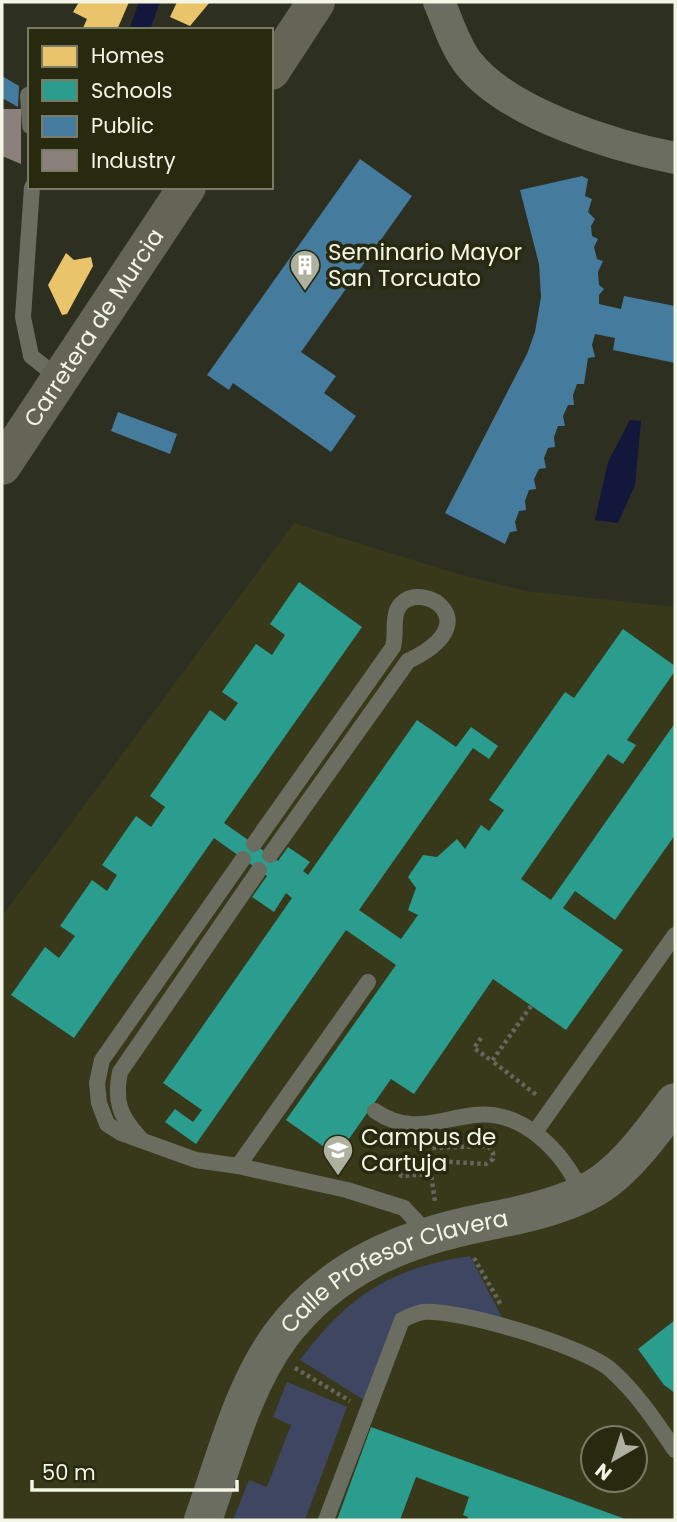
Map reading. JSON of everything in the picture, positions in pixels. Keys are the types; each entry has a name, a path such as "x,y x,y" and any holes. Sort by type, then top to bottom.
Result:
{"main road":[{"path":"272,28 285,2"},
{"path":"273,68 316,2"},
{"name":"Carretera de Murcia","path":"2,466 186,189"}],"street":[{"path":"439,2 467,62 502,94 524,107 617,143 675,158"},
{"name":"Calle Profesor Clavera","path":"203,1520 258,1373 281,1335 311,1300 348,1271 431,1218 531,1213 603,1182 627,1160 675,1102"}],"lane":[{"path":"32,189 23,317 31,356 60,379"},
{"path":"254,844 393,647 395,614 401,604 412,597 428,597 437,603 447,616 448,630 442,640 429,651 408,661 270,855"},
{"path":"243,859 102,1060 97,1083 99,1104 107,1124 121,1133 196,1160 238,1166 346,1190 431,1218"},
{"path":"140,1139 118,1108 116,1093 120,1072 259,870"},
{"path":"536,1132 675,935"},
{"path":"238,1166 368,982"},
{"path":"375,1111 392,1122 418,1125 476,1115 494,1115 536,1132 569,1165 582,1192"},
{"path":"326,1520 402,1320 422,1312 516,1331 583,1352 610,1369 642,1402 675,1450"}],"path":[{"path":"492,1061 531,1006"},
{"path":"481,1038 474,1048 542,1099"},
{"path":"428,1143 430,1148 488,1146 493,1159 486,1164 402,1159 396,1165 395,1171 398,1174 431,1174 431,1218"},
{"path":"395,1186 398,1174"},
{"path":"468,1248 516,1331"},
{"path":"292,1366 366,1411"}],"shaded area":[{"path":"139,2 160,2 151,28 130,28"},
{"path":"630,420 641,421 635,485 618,523 595,520 608,462"},
{"name":"Campus de Cartuja","path":"294,523 458,574 526,591 675,607 675,1520 2,1520 2,916"},
{"path":"470,1256 502,1317 439,1305 419,1306 364,1400 300,1360 336,1318 373,1288 416,1268"},
{"path":"287,1382 347,1407 305,1520 233,1520 249,1480 267,1487 291,1425 273,1417"}],"building: Homes":[{"path":"79,2 129,2 118,28 83,28 87,19 73,12"},
{"path":"177,2 210,2 190,26 170,17"},
{"path":"66,253 74,260 91,257 93,266 67,314 62,315 48,285"}],"building: Schools":[{"path":"299,582 362,627 224,823 278,861 288,847 310,862 303,871 308,875 417,720 456,747 471,727 498,746 489,759 473,748 359,910 401,939 418,915 408,910 416,888 408,877 423,855 437,857 457,839 465,849 481,825 489,831 504,810 489,800 565,692 574,698 623,629 675,666 675,671 627,740 636,745 623,764 608,754 521,879 551,900 675,723 675,835 615,920 575,891 563,908 623,950 566,1030 493,979 414,1094 391,1079 337,1156 286,1120 396,965 346,930 196,1144 165,1122 175,1109 193,1122 202,1110 163,1083 292,898 286,893 274,912 252,897 267,876 214,838 74,1038 11,995 45,947 59,958 75,936 60,926 92,880 107,891 117,875 102,865 136,816 151,827 165,807 150,796 210,710 225,721 238,703 222,692 256,644 272,655 285,635 270,624"},
{"path":"675,1320 675,1393 664,1385 638,1349"},
{"path":"371,1427 628,1520 467,1520 468,1517 463,1515 469,1497 416,1477 400,1520 337,1520"}],"building: Public":[{"path":"2,76 19,86 18,107 2,98"},
{"name":"Seminario Mayor San Torcuato","path":"360,159 412,196 301,352 336,376 324,393 356,416 331,452 233,383 229,390 207,375"},
{"path":"582,176 588,179 585,196 592,199 588,212 595,219 591,226 592,236 598,239 594,247 597,259 603,261 598,272 599,285 604,289 599,295 599,304 621,309 624,296 675,306 675,363 613,350 615,338 595,334 592,345 595,357 588,358 584,384 577,384 573,395 574,405 568,405 563,416 565,426 558,426 554,437 555,447 548,448 544,458 546,468 539,469 534,479 536,489 529,490 525,501 526,510 519,511 515,522 517,531 510,532 505,544 445,513 527,354 535,332 541,297 539,264 520,190"},
{"path":"118,412 177,434 170,454 111,431"}],"building: Industry":[{"path":"2,109 21,109 21,164 2,156"}],"place":[{"name":"Seminario Mayor San Torcuato","path":"305,292"},
{"name":"Campus de Cartuja","path":"338,1177"}]}
